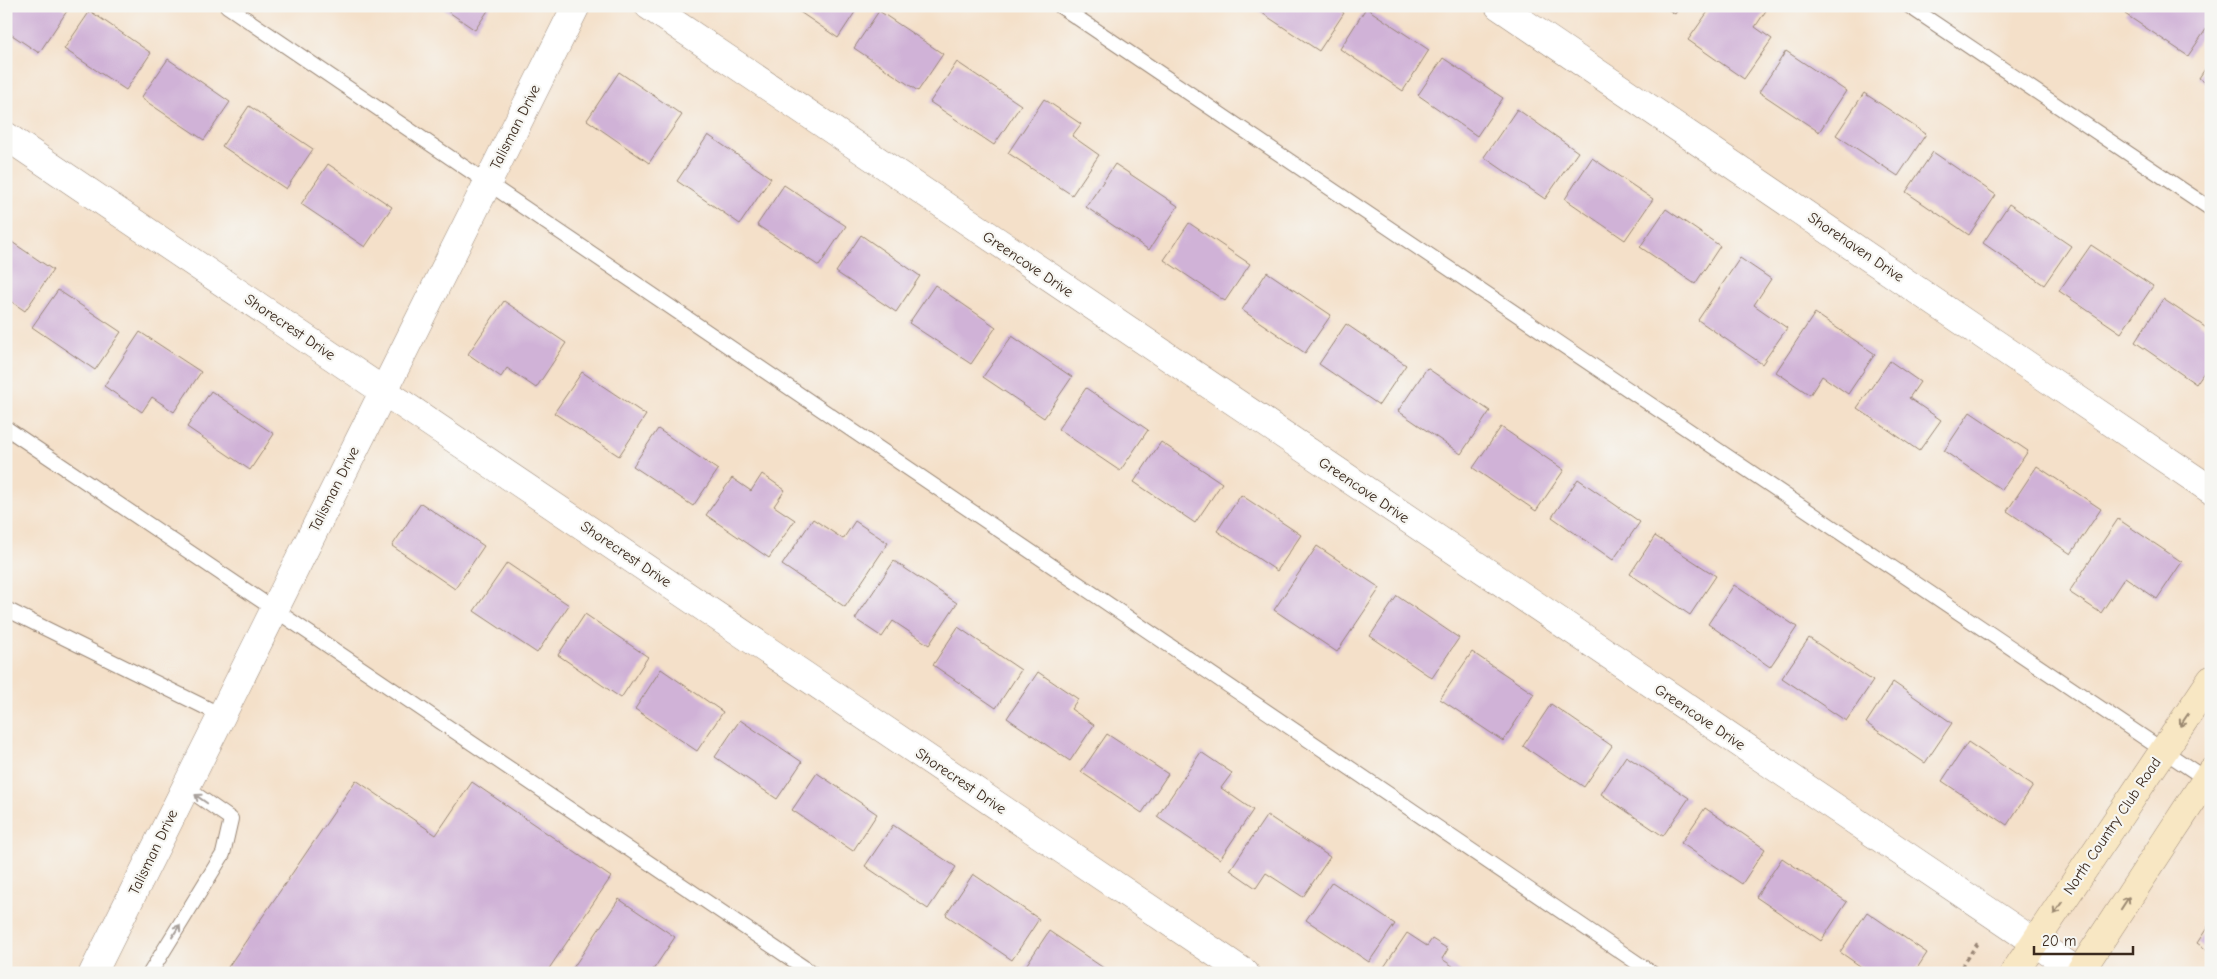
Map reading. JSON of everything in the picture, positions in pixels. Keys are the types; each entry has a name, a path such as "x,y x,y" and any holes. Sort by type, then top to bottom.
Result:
{"main road":[{"name":"North Country Club Road","path":"2014,973 2211,680"},
{"path":"2079,973 2209,778"}],"street":[{"name":"Talisman Drive","path":"93,973 220,715 576,6"},
{"name":"Greencove Drive","path":"649,6 2079,973"},
{"name":"Shorehaven Drive","path":"1499,6 2211,490"},
{"name":"Shorecrest Drive","path":"6,136 1245,973"}],"lane":[{"path":"227,6 1652,973"},
{"path":"1060,6 2163,751 2209,778"},
{"path":"1909,6 2211,209"},
{"path":"6,428 812,973"},
{"path":"6,609 220,715"},
{"path":"150,973 223,854 231,820 185,787"}],"path":[{"path":"1957,973 1984,934"}],"building":[{"path":"6,6 60,6 67,11 39,53 6,31"},
{"path":"440,6 491,6 475,30"},
{"path":"791,6 859,6 838,38"},
{"path":"1258,6 1334,6 1344,13 1319,51 1256,9"},
{"path":"1663,6 1680,6 1675,14"},
{"path":"1712,6 1769,6 1755,27 1772,39 1744,79 1688,40"},
{"path":"2131,6 2211,6 2211,22 2188,56 2125,14"},
{"path":"1366,8 1429,50 1403,91 1340,49"},
{"path":"90,11 151,53 126,90 64,49"},
{"path":"879,11 943,54 918,91 854,48"},
{"path":"1786,51 1846,91 1819,132 1759,92"},
{"path":"1443,58 1503,98 1477,136 1418,95"},
{"path":"168,59 230,102 204,140 141,98"},
{"path":"2211,60 2211,87 2199,78"},
{"path":"957,62 1021,105 994,145 930,102"},
{"path":"619,72 682,115 649,163 587,120"},
{"path":"1864,93 1926,134 1898,176 1836,135"},
{"path":"1044,99 1081,124 1072,136 1099,155 1072,195 1008,153"},
{"path":"249,106 313,149 286,189 222,146"},
{"path":"1517,109 1578,152 1545,199 1484,157"},
{"path":"708,135 771,178 740,224 677,181"},
{"path":"1933,152 1996,195 1969,235 1906,192"},
{"path":"1592,158 1653,199 1625,240 1565,199"},
{"path":"328,164 392,207 365,247 301,204"},
{"path":"1115,164 1178,206 1149,250 1086,207"},
{"path":"784,185 846,226 819,266 757,225"},
{"path":"2009,204 2071,246 2044,285 1983,243"},
{"path":"1666,209 1720,246 1695,284 1640,247"},
{"path":"1189,223 1250,264 1225,301 1164,260"},
{"path":"861,235 920,276 896,312 836,272"},
{"path":"6,238 53,270 25,311 6,298"},
{"path":"2091,245 2153,286 2121,333 2059,291"},
{"path":"1740,258 1771,279 1754,305 1787,328 1762,364 1698,320"},
{"path":"1267,272 1331,315 1305,353 1242,310"},
{"path":"935,285 996,327 971,364 909,323"},
{"path":"58,290 121,332 95,370 32,327"},
{"path":"2163,299 2211,331 2211,362 2196,384 2135,342"},
{"path":"504,301 566,343 536,388 507,368 501,377 468,354"},
{"path":"1815,313 1875,354 1848,394 1822,376 1810,395 1776,372"},
{"path":"1346,324 1406,365 1379,405 1319,364"},
{"path":"140,332 201,372 174,412 152,397 142,412 104,386"},
{"path":"1012,336 1072,377 1044,418 983,377"},
{"path":"1890,361 1920,382 1909,398 1941,420 1919,451 1857,408"},
{"path":"1427,368 1490,411 1461,454 1398,411"},
{"path":"582,372 646,415 619,456 554,413"},
{"path":"1086,388 1148,430 1120,471 1058,429"},
{"path":"211,391 274,434 250,470 187,427"},
{"path":"1970,412 2028,451 2002,490 1944,451"},
{"path":"1501,427 1564,470 1536,511 1473,468"},
{"path":"658,429 718,470 693,506 633,466"},
{"path":"1161,442 1222,483 1195,523 1134,482"},
{"path":"2037,466 2101,509 2071,554 2007,511"},
{"path":"762,474 785,490 774,506 795,520 769,558 706,515 732,478 751,491"},
{"path":"1578,479 1640,522 1613,560 1552,517"},
{"path":"1241,495 1301,535 1277,571 1217,531"},
{"path":"421,503 484,546 455,589 392,546"},
{"path":"813,519 843,539 855,521 888,543 845,607 782,565"},
{"path":"2118,519 2182,562 2157,599 2125,577 2101,613 2069,592"},
{"path":"1655,536 1716,576 1690,615 1630,574"},
{"path":"1317,546 1380,588 1337,652 1274,610"},
{"path":"894,561 957,603 929,645 893,621 882,637 855,619"},
{"path":"507,563 569,605 537,653 474,611"},
{"path":"1734,585 1797,627 1770,667 1708,624"},
{"path":"1397,596 1459,638 1432,678 1370,636"},
{"path":"585,614 648,657 621,698 558,655"},
{"path":"958,627 1021,670 996,708 933,665"},
{"path":"1809,638 1873,681 1846,721 1782,678"},
{"path":"1472,652 1534,694 1503,741 1440,699"},
{"path":"661,669 723,712 697,751 635,709"},
{"path":"1038,672 1078,699 1071,709 1094,725 1070,761 1007,718"},
{"path":"1893,682 1952,723 1925,763 1866,723"},
{"path":"1551,704 1612,746 1584,787 1523,746"},
{"path":"740,720 802,762 777,799 715,757"},
{"path":"1107,734 1168,774 1142,813 1081,772"},
{"path":"1968,742 2033,786 2007,825 1942,781"},
{"path":"1201,752 1232,773 1221,788 1253,810 1220,859 1157,817"},
{"path":"1626,756 1689,798 1663,836 1601,794"},
{"path":"817,773 877,814 853,851 792,810"},
{"path":"356,780 436,835 472,782 611,877 546,973 224,973"},
{"path":"1705,808 1765,849 1742,884 1681,843"},
{"path":"1267,815 1330,857 1303,897 1266,873 1256,888 1230,870"},
{"path":"893,825 956,867 928,909 865,866"},
{"path":"1782,858 1847,902 1821,941 1756,897"},
{"path":"973,874 1039,919 1012,960 946,915"},
{"path":"1332,882 1395,924 1369,962 1306,920"},
{"path":"619,899 675,937 651,973 574,973 571,971"},
{"path":"1867,912 1927,953 1914,973 1870,973 1840,952"},
{"path":"2211,922 2211,953 2197,943"},
{"path":"1049,931 1111,973 1021,973"},
{"path":"1407,933 1427,946 1432,939 1448,949 1442,959 1463,973 1380,973"}]}
